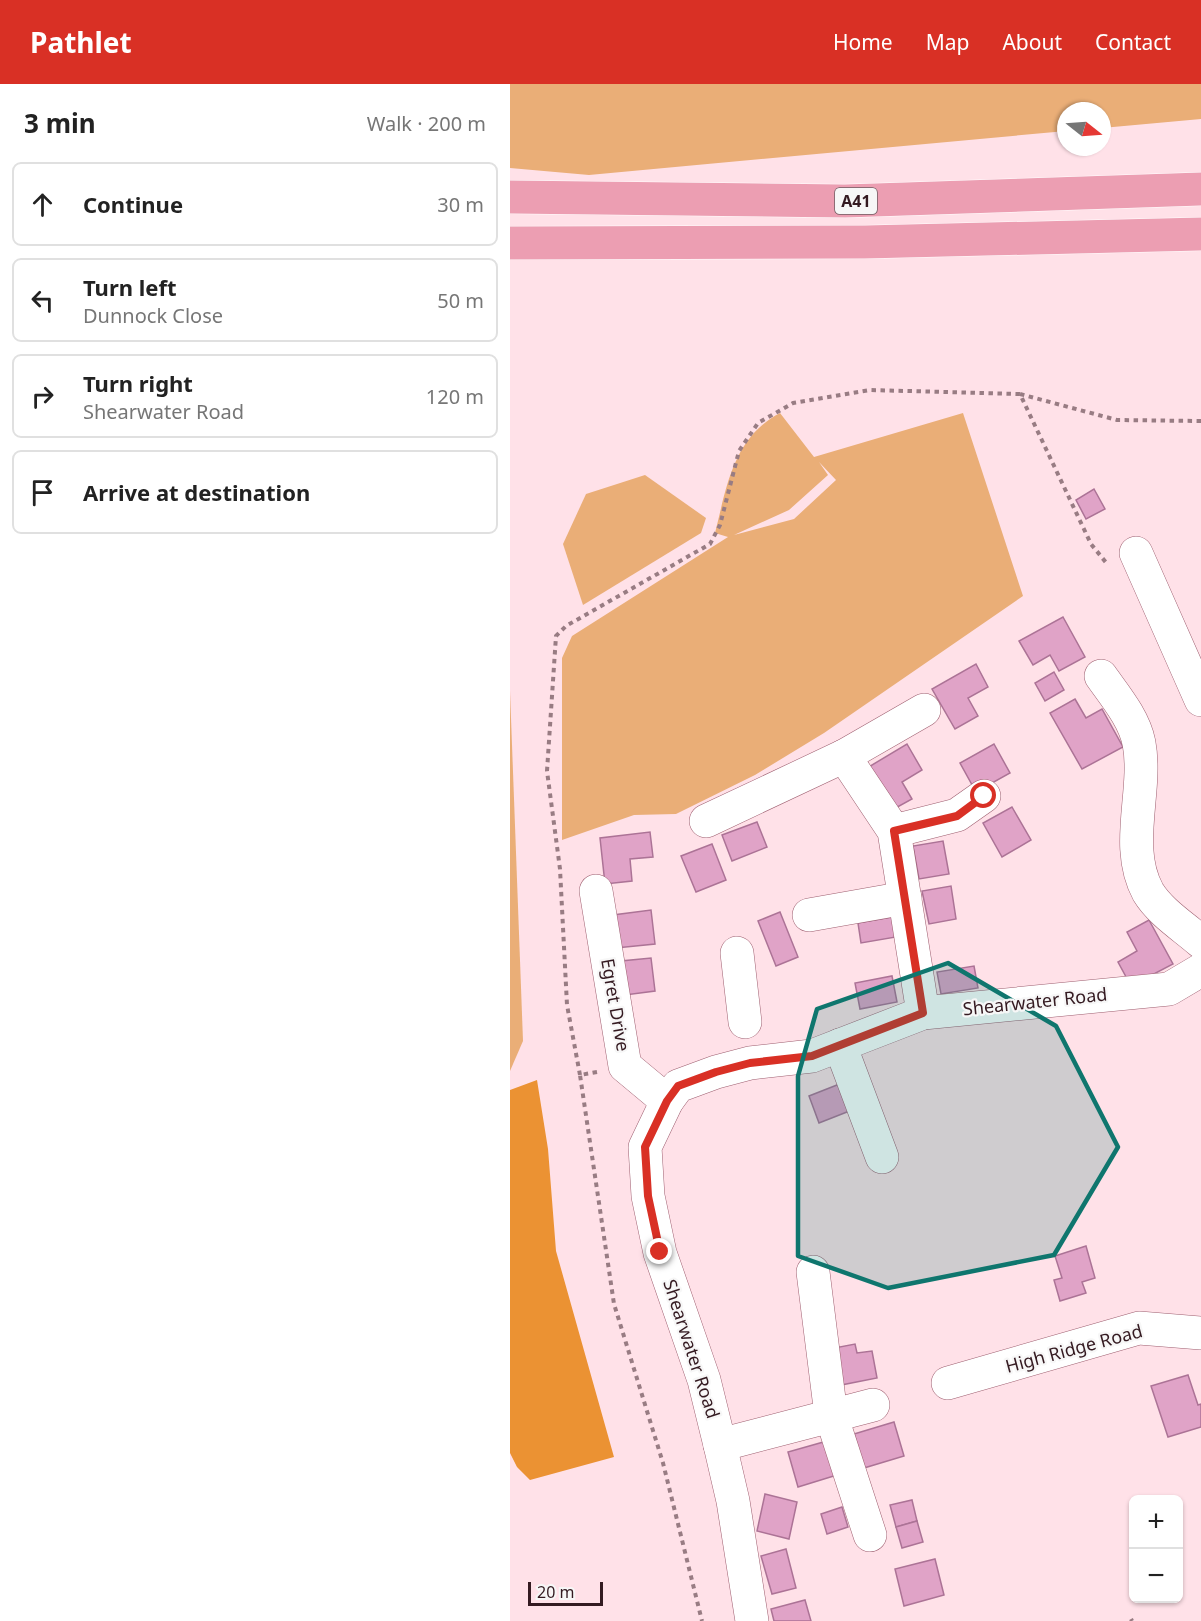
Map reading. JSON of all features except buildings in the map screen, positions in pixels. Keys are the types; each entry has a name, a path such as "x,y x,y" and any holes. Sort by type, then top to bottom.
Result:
{"highway":[{"name":"A41","path":"510,197 845,201 1201,189"},
{"path":"510,243 877,242 1201,234"}],"street":[{"path":"1124,561 1201,700"},
{"path":"1101,676 1124,710 1139,744 1141,778 1136,839 1147,890 1158,904 1201,942"},
{"path":"706,821 844,756 924,710"},
{"path":"844,756 894,831 923,1013"},
{"path":"894,831 957,816 984,796"},
{"name":"Egret Drive","path":"596,891 626,1066 667,1101"},
{"path":"809,915 905,898"},
{"path":"737,953 748,1040"},
{"name":"Shearwater Road","path":"752,1621 733,1501 720,1445 704,1380 660,1252 648,1196 645,1147 667,1101 678,1086 716,1072 748,1040 812,1056 923,1013 1169,989 1201,970"},
{"path":"840,1046 882,1157"},
{"path":"813,1272 831,1415 870,1535"},
{"name":"High Ridge Road","path":"948,1383 1139,1328 1201,1333"},
{"path":"720,1445 873,1405"}],"path":[{"path":"702,1621 663,1463 614,1304 580,1075 567,1005 560,869 547,771 556,636 566,626 710,544 720,525 739,451 758,423 794,403 870,390 1020,394 1117,420 1201,421"},
{"path":"1020,394 1091,544 1124,561"},
{"path":"580,1075 626,1066"}],"highlighted area":[{"path":"948,963 1056,1026 1118,1147 1054,1255 888,1288 798,1256 798,1076 817,1009"}],"shaded area":[{"path":"510,84 1201,84 1201,119 1111,127 1111,102 1057,102 1057,132 589,175 510,168"},
{"path":"780,413 814,457 963,413 1023,596 824,733 755,775 676,814 634,815 562,840 562,658 572,636 728,537 715,533 728,481 742,450 764,423","holes":["819,462 836,480 794,519 734,535 789,510 828,475"]},
{"path":"645,475 706,518 701,533 583,605 563,544 586,494"},
{"path":"510,691 523,1041 510,1071"},
{"path":"537,1080 548,1149 556,1251 614,1457 530,1480 517,1467 510,1453 510,1090"}],"route":[{"path":"660,1252 648,1196 645,1147 667,1101 678,1086 716,1072 750,1063 812,1056 923,1013 894,831 957,816 984,796"}]}
